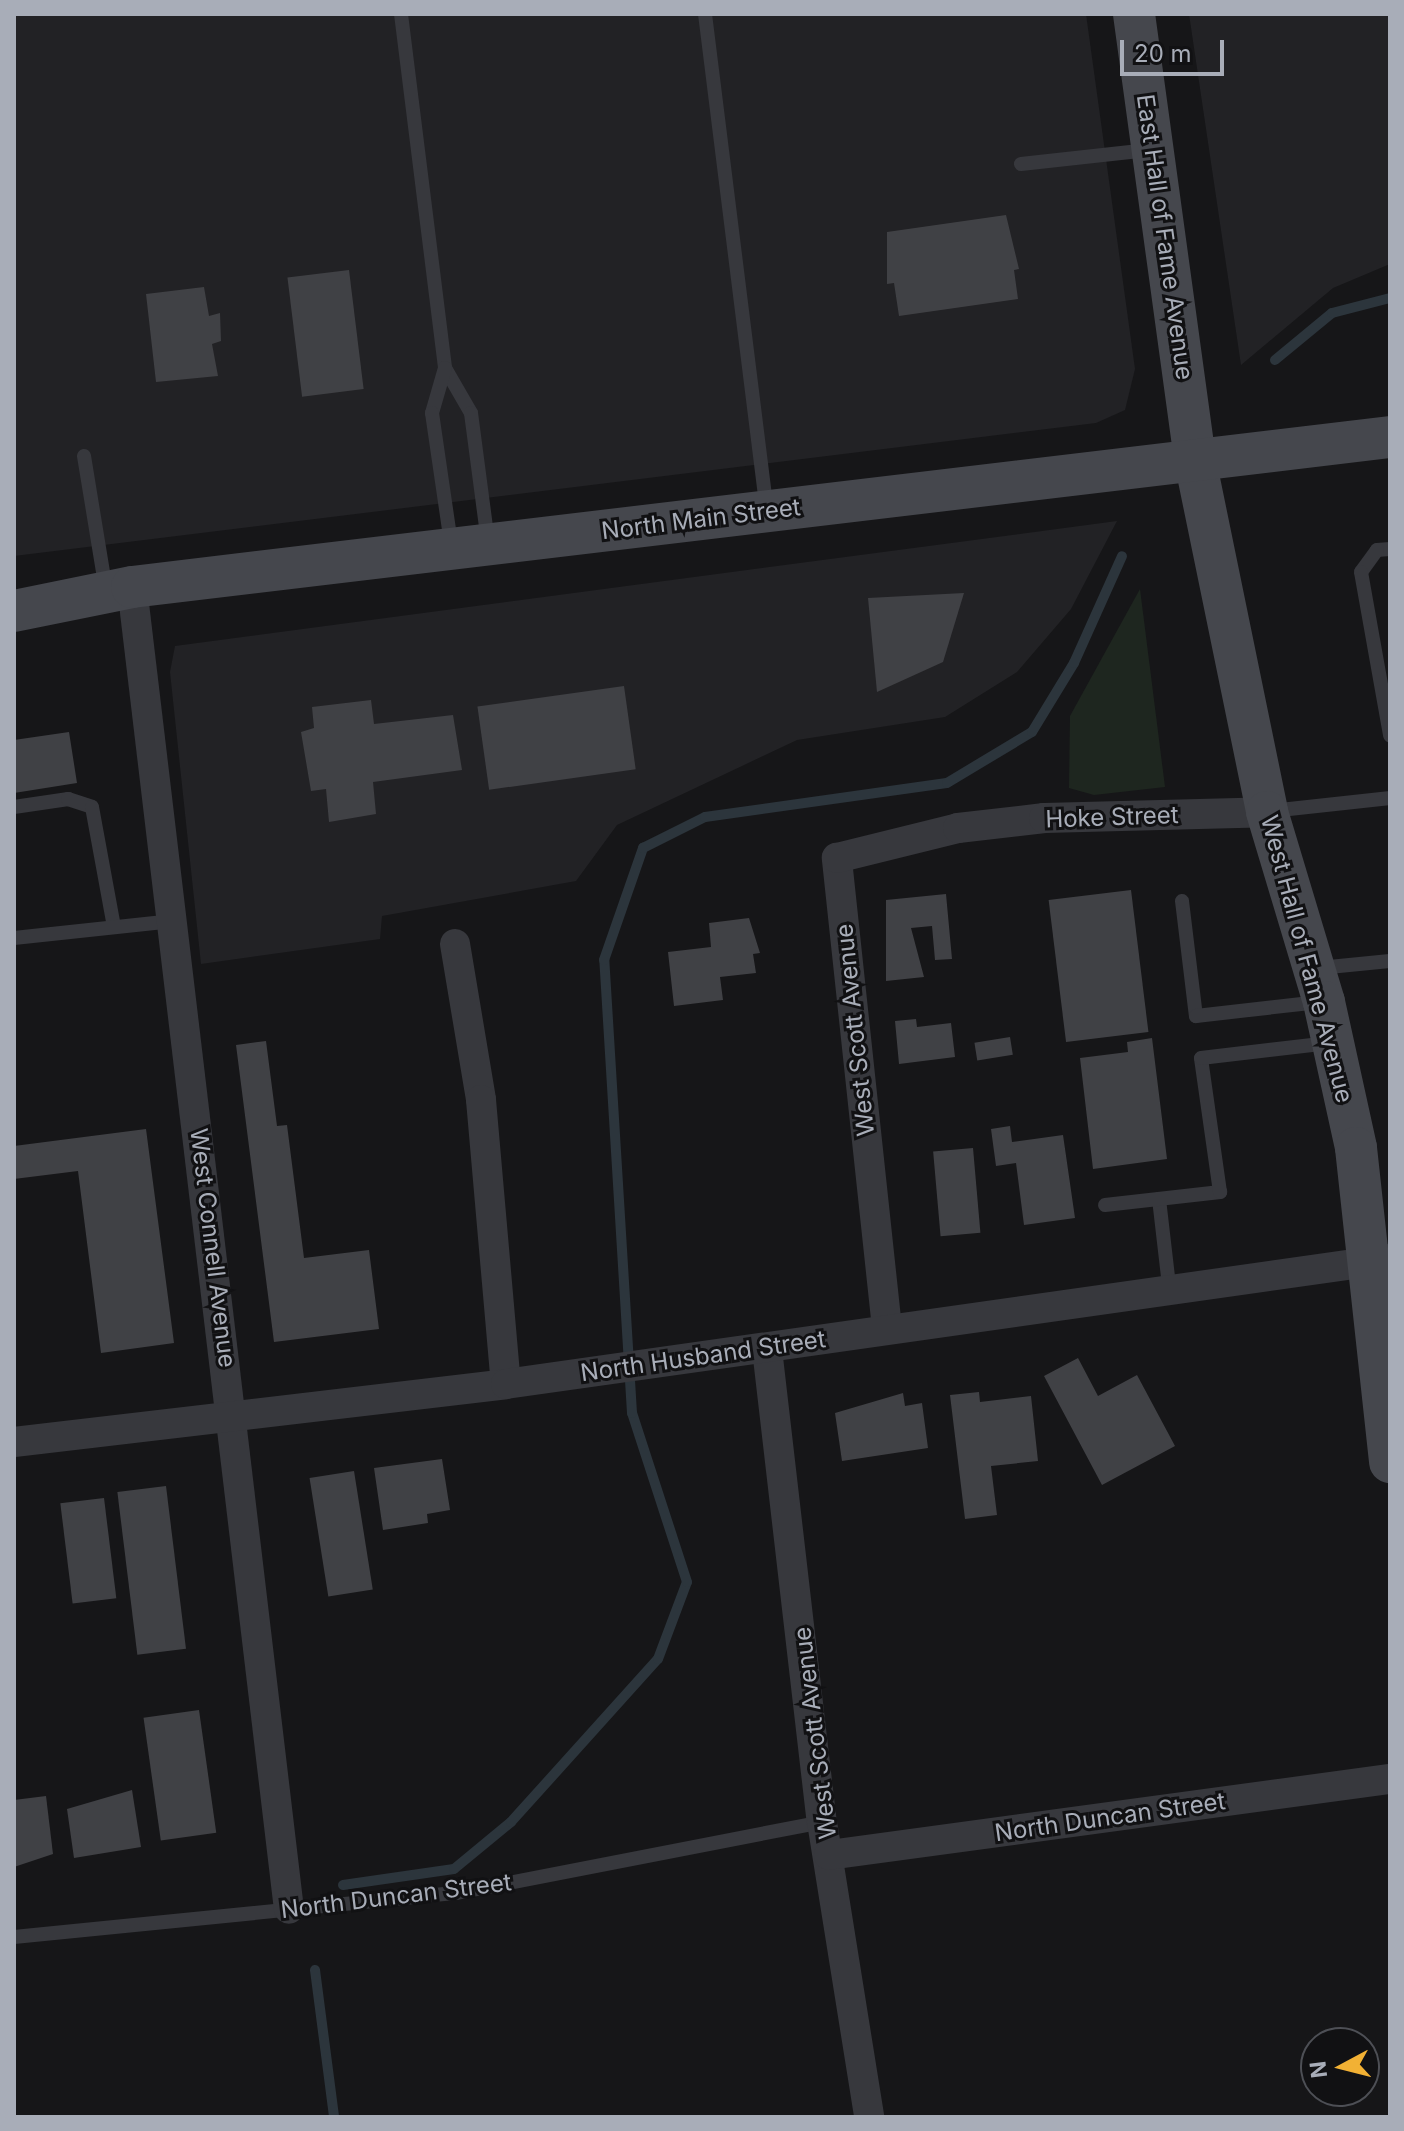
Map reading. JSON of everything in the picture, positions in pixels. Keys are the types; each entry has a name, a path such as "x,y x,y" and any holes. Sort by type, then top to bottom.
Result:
{"main road":[{"name":"East Hall of Fame Avenue","path":"1134,14 1195,460"},
{"name":"North Main Street","path":"14,611 119,590 1390,437"},
{"name":"West Hall of Fame Avenue","path":"1195,460 1267,812 1319,985 1378,1261 1390,1462"}],"street":[{"name":"West Connell Avenue","path":"119,590 173,921 234,1414 289,1909"},
{"name":"Hoke Street","path":"958,828 1267,812"},
{"name":"West Scott Avenue","path":"887,1328 837,858 958,828"},
{"path":"455,944 481,1100 506,1384"},
{"name":"North Husband Street","path":"14,1442 506,1384 767,1349 887,1328 1170,1295 1378,1261"},
{"name":"West Scott Avenue","path":"767,1349 822,1822 869,2117"},
{"name":"North Duncan Street","path":"829,1855 1390,1779"}],"lane":[{"path":"401,14 445,368 471,413 470,546"},
{"path":"705,14 767,511"},
{"path":"1021,164 1153,149"},
{"path":"445,368 432,413 470,546"},
{"path":"84,456 119,590"},
{"path":"1390,549 1377,550 1361,572 1390,735"},
{"path":"1267,812 1390,798"},
{"path":"14,807 68,799 92,807 114,927"},
{"path":"1182,901 1196,1016 1319,985 1390,961"},
{"path":"14,938 173,921"},
{"path":"1105,1205 1220,1192 1201,1058 1333,1042"},
{"path":"1159,1199 1170,1295"},
{"name":"North Duncan Street","path":"14,1937 457,1893 822,1822"}],"shaded area":[{"path":"14,14 1086,14 1135,369 1125,410 1096,423 14,556"},
{"path":"1189,14 1390,14 1390,264 1333,288 1241,365"},
{"path":"1117,521 1071,609 1017,672 945,717 797,740 617,825 576,881 382,916 380,939 201,964 170,672 175,646"},
{"path":"1140,589 1165,787 1094,795 1069,788 1070,716"}],"building":[{"path":"1006,215 1019,269 1014,270 1018,299 899,316 894,283 887,284 887,232"},
{"path":"349,270 364,389 302,397 287,278"},
{"path":"204,287 209,316 220,313 221,341 212,344 218,376 156,382 146,294"},
{"path":"964,593 943,662 877,692 868,598"},
{"path":"624,686 636,769 489,790 477,707"},
{"path":"371,700 374,724 453,715 462,770 373,782 376,814 329,822 326,789 311,791 301,732 314,728 312,707"},
{"path":"69,732 77,783 14,793 14,740"},
{"path":"1131,890 1148,1032 1066,1042 1049,900"},
{"path":"946,894 952,959 935,960 932,926 911,928 924,977 886,981 886,900"},
{"path":"749,918 760,953 753,954 756,973 720,977 723,1000 674,1006 668,952 711,947 709,923"},
{"path":"916,1019 917,1027 951,1023 955,1057 899,1064 895,1021"},
{"path":"1010,1037 1013,1055 977,1060 974,1043"},
{"path":"1152,1038 1167,1159 1093,1169 1080,1058 1128,1052 1127,1042"},
{"path":"266,1041 277,1126 287,1125 304,1258 369,1250 379,1329 274,1342 236,1045"},
{"path":"1010,1126 1012,1142 1063,1135 1075,1218 1024,1225 1016,1163 996,1166 991,1129"},
{"path":"146,1129 174,1343 101,1353 78,1171 14,1179 14,1146"},
{"path":"973,1148 980,1233 941,1236 933,1151"},
{"path":"1078,1358 1098,1396 1137,1375 1175,1446 1102,1485 1044,1376"},
{"path":"979,1392 980,1402 1031,1396 1038,1461 991,1466 997,1515 965,1519 950,1395"},
{"path":"903,1393 905,1406 922,1403 928,1448 842,1461 835,1413"},
{"path":"442,1459 450,1510 427,1514 428,1523 383,1530 374,1468"},
{"path":"354,1471 373,1590 328,1597 310,1478"},
{"path":"166,1486 186,1649 137,1655 117,1492"},
{"path":"104,1498 116,1598 73,1604 60,1503"},
{"path":"199,1710 216,1833 161,1841 144,1718"},
{"path":"132,1790 141,1847 74,1858 67,1809"},
{"path":"46,1796 53,1854 14,1867 14,1800"}],"waterway":[{"path":"1275,360 1332,313 1390,298"},
{"path":"343,1885 454,1869 511,1822 658,1659 687,1582 632,1413 604,960 643,848 705,817 947,783 1032,732 1074,663 1122,556"},
{"path":"315,1970 334,2117"}]}
